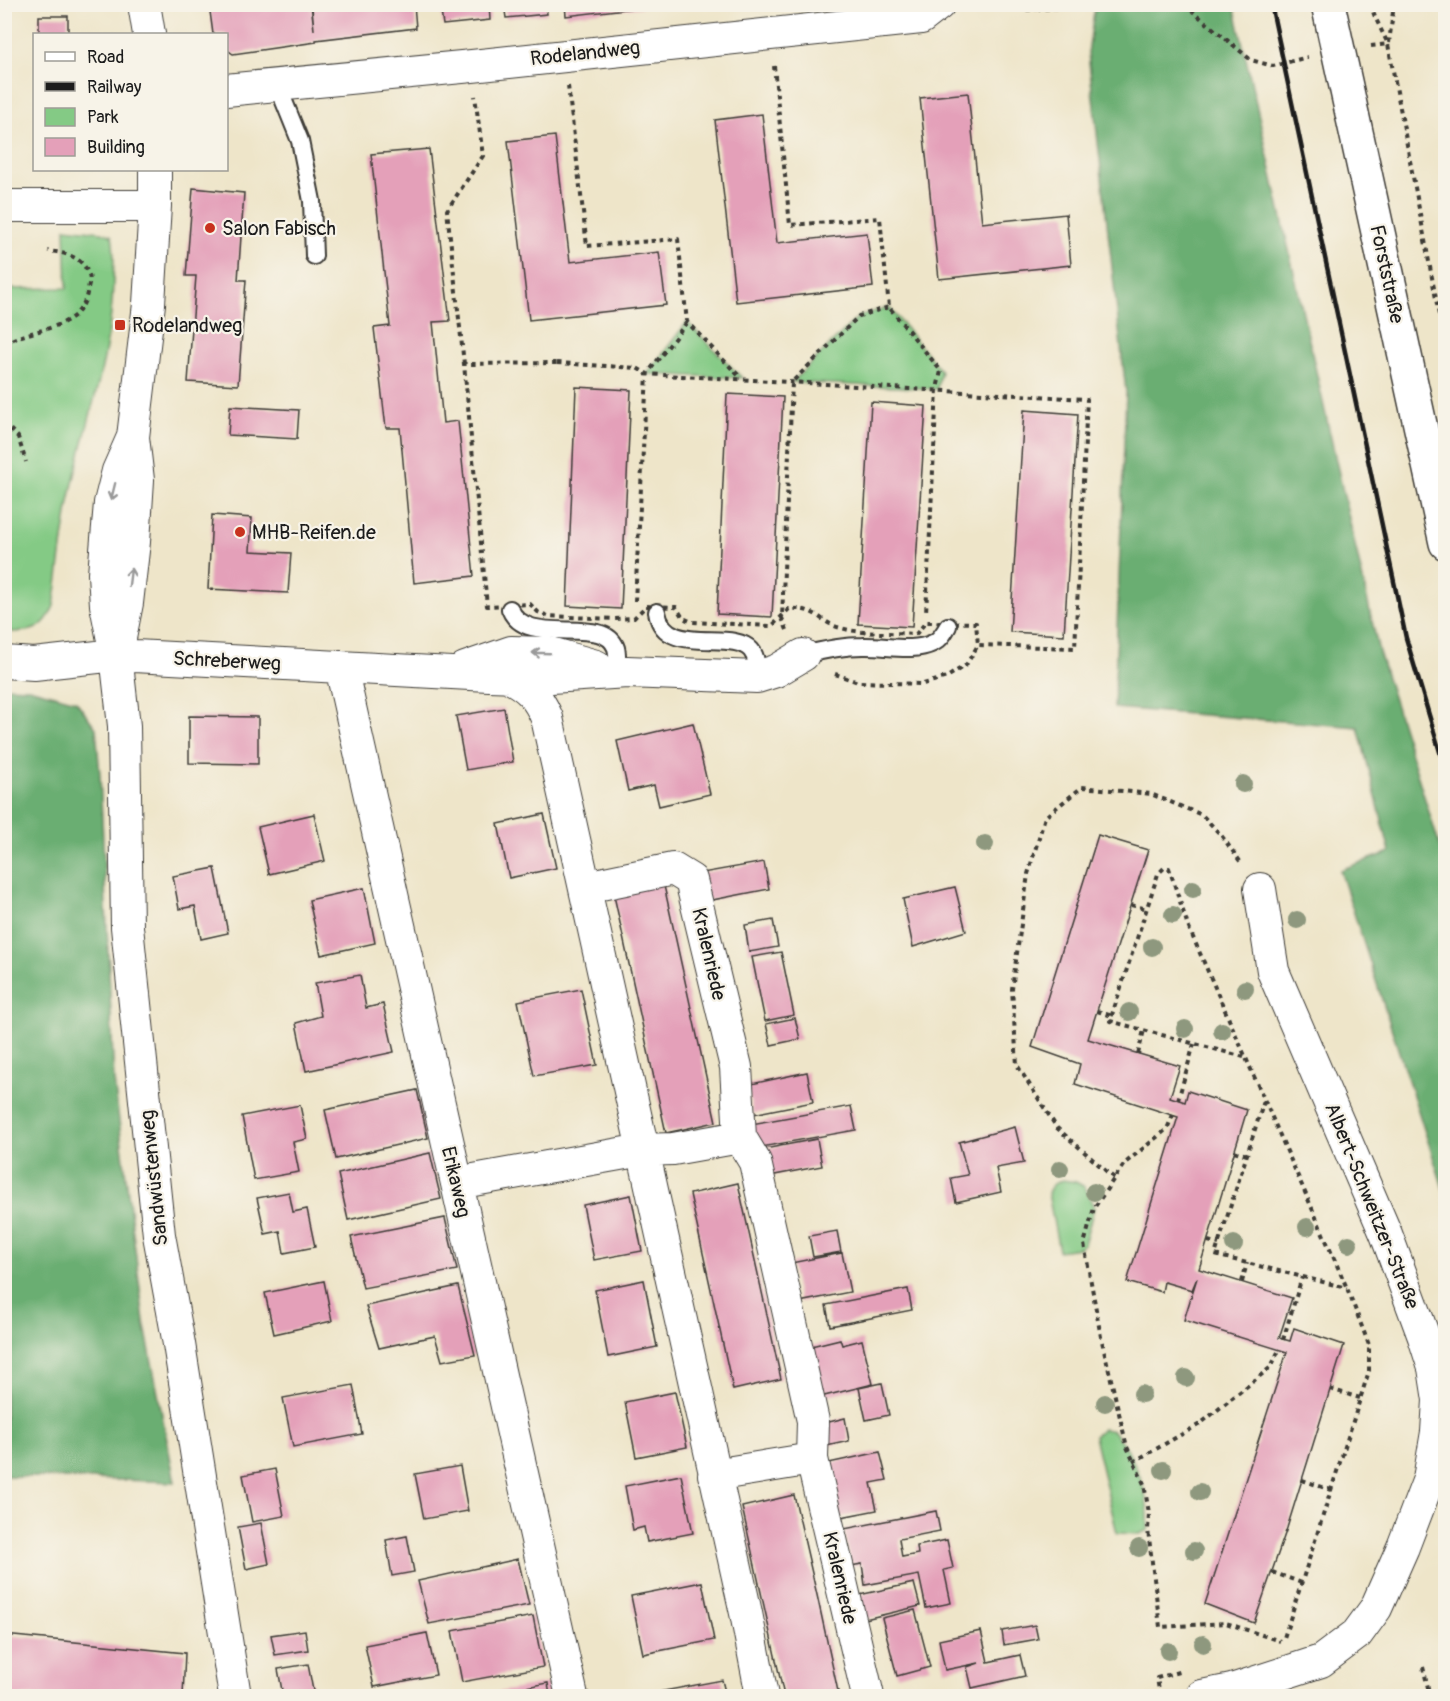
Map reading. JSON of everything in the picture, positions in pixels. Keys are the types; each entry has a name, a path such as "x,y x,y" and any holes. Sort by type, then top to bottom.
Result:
{"main road":[{"name":"Forststraße","path":"1328,4 1446,543"}],"street":[{"path":"144,4 149,33"},
{"name":"Rodelandweg","path":"228,90 921,18 939,4"},
{"name":"Sandwüstenweg","path":"155,171 149,304 133,437 138,480 134,542 127,603 116,655 124,726 127,927 159,1235 179,1344 235,1696"},
{"path":"4,206 155,206"},
{"name":"Schreberweg","path":"451,673 511,652 550,653 622,672"},
{"name":"Schreberweg","path":"4,662 34,664 116,655 551,677 622,672 757,677 776,671 803,655"},
{"name":"Erikaweg","path":"341,667 572,1696"},
{"path":"506,675 526,685 539,701 547,718 746,1613 762,1696"},
{"name":"Kralenriede","path":"586,887 673,868 691,880 736,1067 740,1137 755,1162 813,1421 812,1459 868,1696"},
{"name":"Albert-Schweitzer-Straße","path":"1197,1682 1233,1690 1321,1661 1357,1634 1376,1608 1403,1547 1429,1479 1437,1432 1439,1400 1434,1368 1424,1337 1386,1234 1273,971 1260,889"},
{"path":"457,1183 642,1150 673,1149 740,1137"},
{"path":"714,1475 812,1459"}],"lane":[{"path":"277,84 300,141 312,201 314,256"},
{"path":"510,609 514,618 526,627 594,633 609,638 616,648 622,672"},
{"path":"657,612 658,621 665,630 681,638 738,643 750,649 757,663 757,677"},
{"path":"803,655 834,647 918,647 933,643 943,636 948,626"}],"path":[{"path":"991,4 1023,10 1129,4"},
{"path":"1184,4 1251,60 1273,66 1338,51 1388,44"},
{"path":"1371,4 1388,44 1446,352"},
{"path":"1388,44 1394,4"},
{"path":"472,66 483,156 447,210 487,606 530,604 538,612 548,616 615,620 634,618 646,606 676,607 683,618 692,622 772,626 789,609 800,608 812,611 838,628 853,631 916,634 926,622 937,389 941,371 889,307 880,218 790,225 770,33"},
{"path":"564,56 587,246 678,239 687,322 742,378"},
{"path":"4,344 14,338 67,323 85,302 90,277 82,261 67,253 48,251"},
{"path":"889,307 859,316 792,382 782,618 791,638 803,655 839,676 858,682 923,684 947,677 966,665 978,645 976,624 926,622"},
{"path":"622,672 634,618 647,374 687,322"},
{"path":"464,364 557,363 637,368 647,374 1087,399 1075,648 978,645"},
{"path":"4,423 18,436 26,462"},
{"path":"1114,1178 1057,1128 1017,1065 1012,989 1028,874 1045,817 1082,788 1151,794 1202,815 1221,835 1260,889"},
{"path":"1244,1057 1110,1021 1158,874 1164,868 1169,868 1188,926 1347,1288 1369,1345 1369,1371 1283,1642 1271,1645"},
{"path":"1131,905 1147,909"},
{"path":"1097,1011 1112,1016"},
{"path":"1138,1054 1144,1030"},
{"path":"1178,1100 1194,1044"},
{"path":"1265,1100 1215,1255 1347,1288"},
{"path":"1173,1115 1167,1129 1124,1164 1094,1208 1084,1244 1085,1254 1127,1447 1144,1484 1160,1627 1226,1623 1269,1636"},
{"path":"1234,1151 1247,1155"},
{"path":"1208,1240 1219,1244"},
{"path":"1242,1282 1247,1263"},
{"path":"1283,1340 1302,1277"},
{"path":"1133,1462 1200,1424 1271,1366 1279,1350"},
{"path":"1330,1389 1360,1398"},
{"path":"1302,1480 1331,1490"},
{"path":"1272,1572 1302,1582"},
{"path":"1423,1667 1430,1696"},
{"path":"1160,1696 1157,1678 1197,1682"}],"green space":[{"path":"1095,5 1234,5 1379,652 1445,863 1445,1194 1340,870 1390,852 1358,727 1114,708 1126,392 1088,53"},
{"path":"65,228 102,232 112,236 114,264 112,309 103,362 71,492 54,606 46,620 37,628 8,632 4,618 5,289 67,288"},
{"path":"889,307 941,371 937,389 792,382 859,316"},
{"path":"687,322 742,378 647,374"},
{"path":"5,687 29,688 76,701 96,728 114,1080 144,1321 175,1482 5,1476"},
{"path":"1062,1180 1076,1182 1085,1187 1094,1208 1084,1244 1079,1248 1059,1251 1048,1193 1052,1185"},
{"path":"1103,1429 1113,1431 1129,1453 1140,1478 1147,1503 1148,1530 1139,1534 1117,1533 1094,1436"}],"building":[{"path":"209,4 311,4 314,30 312,8 342,4 414,4 416,28 316,40 316,42 233,54 228,50 228,33 213,33"},
{"path":"440,4 489,4 490,20 443,25"},
{"path":"504,4 546,4 547,14 506,18"},
{"path":"565,4 651,4 651,6 566,16"},
{"path":"39,16 68,16 68,33 39,33"},
{"path":"968,93 982,223 1066,214 1071,265 939,279 920,98"},
{"path":"762,114 777,243 867,233 873,287 736,302 715,120"},
{"path":"555,136 570,262 659,252 666,305 529,320 508,141"},
{"path":"429,149 450,321 433,322 443,423 458,421 474,576 414,583 400,428 386,428 374,328 390,326 371,154"},
{"path":"193,188 244,193 238,280 246,280 238,385 188,382 196,276 186,276"},
{"path":"576,387 631,390 621,609 567,606"},
{"path":"727,394 783,397 772,617 717,614"},
{"path":"871,402 926,406 912,627 858,624"},
{"path":"230,406 299,410 297,439 228,435"},
{"path":"1024,410 1078,414 1064,635 1010,632"},
{"path":"212,515 252,518 250,551 291,553 288,593 208,589"},
{"path":"504,708 513,762 466,770 456,716"},
{"path":"189,716 258,717 258,764 189,763"},
{"path":"693,723 710,794 659,806 654,785 628,791 617,741"},
{"path":"314,814 325,861 269,874 258,827"},
{"path":"544,814 556,868 509,878 498,824"},
{"path":"1098,835 1148,850 1088,1039 1180,1066 1170,1097 1185,1102 1188,1091 1247,1110 1199,1269 1292,1298 1279,1338 1290,1341 1294,1328 1344,1345 1287,1528 1254,1623 1205,1604 1287,1352 1184,1320 1197,1278 1192,1290 1164,1282 1162,1292 1127,1282 1178,1117 1075,1084 1080,1064 1032,1047"},
{"path":"764,862 769,889 707,901 702,873"},
{"path":"215,868 228,933 201,939 195,906 179,909 173,876"},
{"path":"663,881 716,1122 666,1133 613,891"},
{"path":"955,887 966,931 913,947 903,899"},
{"path":"364,888 375,943 321,955 309,900"},
{"path":"773,920 778,947 749,952 745,925"},
{"path":"781,952 794,1015 765,1021 752,957"},
{"path":"360,975 366,1008 383,1004 394,1052 306,1071 296,1023 321,1016 315,983"},
{"path":"581,989 597,1065 534,1076 518,1001"},
{"path":"795,1018 800,1039 771,1045 766,1024"},
{"path":"807,1072 813,1102 753,1114 747,1085"},
{"path":"417,1090 428,1138 336,1159 325,1110"},
{"path":"300,1105 307,1139 293,1142 299,1172 254,1180 242,1116"},
{"path":"851,1106 856,1130 756,1148 751,1124"},
{"path":"1015,1127 1024,1163 996,1168 1001,1192 956,1202 951,1178 968,1175 959,1142"},
{"path":"817,1139 822,1166 764,1177 759,1150"},
{"path":"430,1153 441,1199 348,1220 338,1174"},
{"path":"738,1183 781,1379 733,1390 690,1194"},
{"path":"289,1192 293,1212 307,1209 315,1247 284,1253 280,1231 265,1234 257,1198"},
{"path":"631,1195 642,1251 594,1260 583,1205"},
{"path":"445,1218 457,1270 363,1288 351,1237"},
{"path":"837,1231 841,1252 813,1257 809,1236"},
{"path":"842,1253 850,1292 799,1302 791,1263"},
{"path":"644,1280 657,1347 608,1357 595,1290"},
{"path":"324,1281 332,1321 274,1334 265,1293"},
{"path":"458,1286 475,1355 442,1361 435,1336 379,1348 366,1306"},
{"path":"908,1289 912,1310 830,1326 826,1305"},
{"path":"840,1339 842,1345 862,1340 873,1384 816,1398 803,1348"},
{"path":"882,1383 889,1415 866,1420 859,1388"},
{"path":"353,1385 362,1434 293,1447 283,1398"},
{"path":"675,1392 687,1447 636,1457 625,1402"},
{"path":"845,1418 849,1441 822,1447 817,1425"},
{"path":"880,1452 887,1480 871,1483 877,1510 836,1518 824,1464"},
{"path":"460,1466 468,1511 424,1519 415,1474"},
{"path":"275,1469 284,1516 252,1522 243,1475"},
{"path":"681,1475 693,1533 647,1542 644,1527 633,1530 625,1486"},
{"path":"794,1495 839,1696 784,1696 742,1507"},
{"path":"936,1511 940,1531 899,1539 902,1557 918,1554 917,1546 947,1540 953,1568 944,1570 951,1603 926,1608 919,1575 865,1585 862,1564 851,1566 844,1529"},
{"path":"261,1523 269,1564 246,1569 238,1527"},
{"path":"407,1536 414,1572 392,1576 386,1540"},
{"path":"518,1559 529,1605 429,1624 418,1581"},
{"path":"702,1582 714,1640 643,1654 631,1596"},
{"path":"914,1583 920,1606 865,1619 859,1595"},
{"path":"915,1610 930,1667 897,1676 882,1618"},
{"path":"533,1616 543,1667 462,1682 452,1631"},
{"path":"1035,1625 1038,1639 1004,1645 1002,1631"},
{"path":"305,1630 308,1650 275,1655 271,1635"},
{"path":"981,1631 988,1662 1020,1655 1025,1676 972,1688 967,1667 979,1663 945,1670 939,1640"},
{"path":"427,1633 436,1675 374,1687 365,1645"},
{"path":"4,1635 185,1653 183,1696 4,1696"},
{"path":"308,1664 314,1696 283,1696 278,1669"},
{"path":"722,1680 726,1696 654,1696 653,1693"},
{"path":"548,1683 550,1696 484,1696 484,1695"}],"railway":[{"path":"1271,4 1406,638 1446,772"}],"place":[{"name":"Salon Fabisch","path":"210,228"},
{"name":"Rodelandweg","path":"120,325"},
{"name":"MHB-Reifen.de","path":"240,532"}]}
